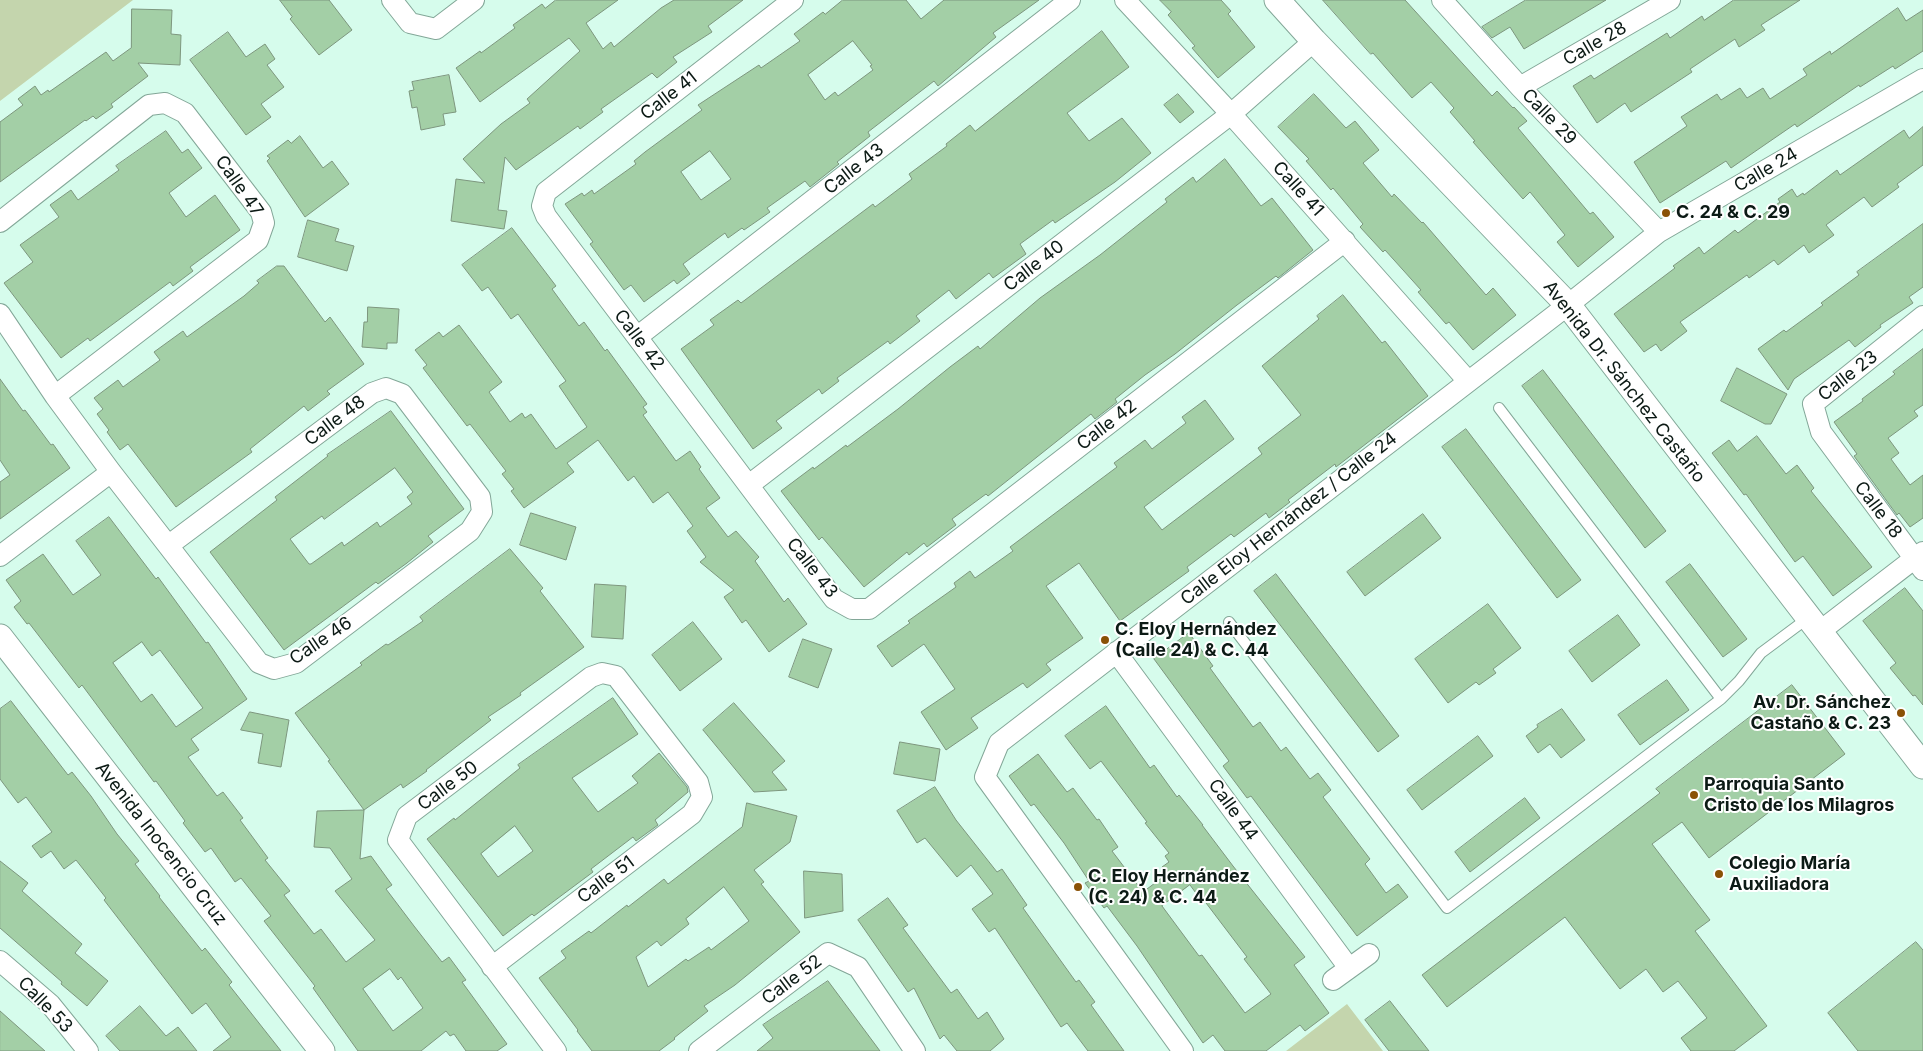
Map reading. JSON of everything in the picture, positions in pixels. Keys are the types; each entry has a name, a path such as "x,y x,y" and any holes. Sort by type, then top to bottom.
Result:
{"street":[{"path":"392,0 410,23 436,29 472,1"},
{"name":"Calle 41","path":"546,192 793,0"},
{"name":"Calle 43","path":"637,337 1070,0"},
{"name":"Calle 41","path":"1125,0 1231,114 1468,381"},
{"name":"Avenida Dr. Sánchez Castaño","path":"1276,0 1314,42 1568,305 1923,766"},
{"name":"Calle 29","path":"1442,0 1520,87 1659,232"},
{"name":"Calle 28","path":"1520,87 1670,0"},
{"name":"Calle 40","path":"749,485 1231,114 1314,42"},
{"name":"Calle 24","path":"1568,305 1659,232 1923,79"},
{"name":"Calle 47","path":"0,222 149,105 165,103 185,113 261,212 264,223 258,240 55,396"},
{"name":"Calle 42","path":"546,192 542,206 546,216 749,485"},
{"name":"Calle 42","path":"869,609 1345,241"},
{"name":"Calle Eloy Hernández / Calle 24","path":"1183,1051 985,777 999,743 1568,305"},
{"name":"Calle 46","path":"0,314 55,396 111,472 259,663 274,669 296,663 470,531 482,512 480,497"},
{"name":"Calle 23","path":"1851,474 1820,432 1813,404 1923,316"},
{"name":"Calle 48","path":"169,545 372,393 386,388 402,394 480,497"},
{"path":"0,556 111,472"},
{"name":"Calle 18","path":"1851,474 1920,560"},
{"name":"Calle 43","path":"749,485 834,599 852,609 869,609"},
{"path":"1814,625 1920,560"},
{"name":"Avenida Inocencio Cruz","path":"0,637 322,1051"},
{"name":"Calle 44","path":"1116,652 1349,968"},
{"name":"Calle 50","path":"547,1048 492,967 398,840 408,816 591,677 602,673 616,676 698,782"},
{"name":"Calle 51","path":"492,967 692,814 702,797 698,782"},
{"name":"Calle 52","path":"699,1051 828,952 858,968 915,1051"},
{"path":"1333,980 1369,954"},
{"name":"Calle 53","path":"0,961 50,1004 88,1051"}],"lane":[{"path":"1499,408 1721,699"},
{"path":"1229,622 1447,908 1721,699 1740,681 1761,653 1814,625"}],"green space":[{"path":"0,0 133,0 0,101"},
{"path":"1347,1004 1383,1051 1286,1051"}],"building":[{"path":"280,0 329,0 352,30 319,55 290,19 292,17"},
{"path":"556,0 618,0 586,23 603,49 611,42 614,47 661,8 674,0 743,0 708,26 712,32 673,57 677,62 657,78 652,73 601,109 603,112 580,129 578,126 516,170 505,157 498,210 507,211 504,229 451,221 456,179 485,183 463,159 501,124 530,103 527,99 580,51 569,38 480,102 456,68 480,51 481,53 515,28 513,25 542,4 545,8"},
{"path":"843,0 906,0 921,19 944,0 1039,0 993,33 996,37 938,86 934,81 868,132 870,136 837,162 839,164 810,187 805,181 767,208 770,212 744,230 742,228 728,238 725,233 683,264 690,274 677,284 674,280 644,302 631,285 624,290 590,244 593,242 565,204 582,193 584,196 592,190 594,194 636,164 634,161 645,152 702,110 698,105 759,65 761,68 800,41 794,34 823,12 825,14","holes":["853,41 872,65 870,66 873,70 838,96 835,92 825,100 808,75","710,151 731,179 701,200 681,172"]},
{"path":"1160,0 1221,0 1231,11 1228,14 1255,47 1218,78 1192,48 1195,46 1168,15 1171,12"},
{"path":"1323,0 1405,0 1492,96 1497,91 1527,121 1518,128 1590,214 1593,212 1614,237 1578,267 1557,242 1565,235 1530,192 1523,199 1473,142 1475,141 1450,112 1454,108 1431,82 1412,98"},
{"path":"1526,0 1606,0 1524,49 1510,27 1492,38 1482,27"},
{"path":"1734,0 1800,0 1761,25 1765,30 1739,47 1735,39 1690,69 1692,72 1631,112 1625,103 1597,123 1573,86 1591,75 1594,79 1667,33 1670,38 1702,16 1704,20"},
{"path":"1898,8 1906,21 1923,10 1923,51 1895,69 1893,66 1860,87 1859,85 1797,127 1795,124 1731,168 1726,161 1660,203 1634,162 1687,126 1681,117 1717,94 1721,100 1740,88 1747,98 1763,88 1770,99 1807,75 1803,69 1830,51 1831,54"},
{"path":"132,9 172,10 171,34 181,35 180,65 138,63 148,76 111,104 113,107 96,119 93,116 85,120 0,182 0,122 23,105 18,99 35,86 41,95 48,90 49,92 106,52 113,61 131,48"},
{"path":"1102,31 1129,67 1067,113 1089,141 1122,118 1151,153 1115,182 1055,223 1053,220 1020,244 1026,254 993,278 989,273 956,299 949,290 916,316 920,321 890,344 888,341 837,378 839,381 822,394 819,389 776,421 782,428 753,449 681,349 714,325 710,320 738,300 741,303 873,204 875,207 912,179 909,174 947,146 946,144 970,125 975,131"},
{"path":"228,32 246,57 265,44 275,59 267,65 284,87 261,104 271,117 246,135 190,60"},
{"path":"449,75 456,112 443,114 445,125 421,130 417,107 412,108 409,91 414,90 412,82"},
{"path":"1178,94 1194,112 1180,123 1164,105"},
{"path":"1314,94 1346,128 1355,121 1379,150 1363,163 1392,197 1394,194 1423,222 1486,295 1493,288 1516,315 1473,350 1449,322 1446,324 1418,292 1421,290 1385,250 1383,252 1360,227 1363,224 1333,188 1331,190 1306,161 1309,159 1278,127"},
{"path":"1923,127 1923,165 1897,184 1899,187 1872,207 1864,197 1826,225 1834,235 1809,253 1804,245 1778,265 1774,260 1749,278 1747,275 1680,322 1687,331 1661,351 1656,344 1644,352 1614,314 1675,268 1673,266 1699,247 1704,254 1735,230 1738,233 1780,202 1778,199 1792,189 1797,197 1803,193 1804,195 1837,170 1840,175 1904,130 1909,138"},
{"path":"166,131 182,153 188,149 202,168 169,193 186,217 215,195 240,230 190,267 193,271 173,286 170,282 90,341 88,338 61,358 4,283 33,262 20,245 59,217 50,205 71,190 78,200 119,170 116,166"},
{"path":"300,136 323,168 332,161 349,184 305,217 267,161 270,158 267,156 288,140 291,143"},
{"path":"1225,159 1261,206 1272,198 1313,250 1278,278 1276,276 1145,375 1115,399 1117,402 1095,419 1091,414 988,496 986,494 952,519 956,525 927,547 924,543 909,555 907,552 864,587 822,537 819,540 781,491 846,445 847,447 978,346 980,349 1040,298 1100,255 1167,202 1165,199 1193,177 1196,182"},
{"path":"308,220 339,229 335,241 354,246 347,271 298,257"},
{"path":"1923,224 1923,287 1909,297 1913,303 1880,325 1881,327 1855,347 1849,340 1794,379 1788,390 1758,349 1784,330 1786,332 1823,305 1821,303 1859,275 1857,272"},
{"path":"512,228 556,286 552,289 579,326 584,322 605,351 607,349 647,404 643,407 647,412 643,415 676,461 690,451 701,467 699,469 720,498 706,508 728,537 736,531 759,557 755,561 784,602 788,598 807,624 769,652 746,620 742,623 724,597 734,590 700,562 706,557 687,531 693,526 668,492 653,503 634,476 628,481 598,440 567,463 574,472 524,508 511,491 514,489 502,474 506,471 470,424 467,426 423,368 427,365 415,350 439,332 443,337 459,325 502,382 489,392 510,422 522,413 525,418 531,414 556,449 587,427 559,386 566,381 518,314 511,319 488,287 482,291 462,265"},
{"path":"277,266 284,266 325,322 330,317 364,364 327,391 330,394 308,411 304,406 250,449 252,452 176,507 128,444 120,450 97,414 103,409 94,398 118,380 123,387 160,360 154,352 183,331 187,337 244,296 259,283 257,281"},
{"path":"1343,295 1382,343 1385,341 1428,396 1336,467 1335,464 1288,500 1290,502 1269,518 1266,513 1234,537 1231,534 1187,567 1189,571 1120,621 1079,563 1046,586 1083,638 1046,664 1051,670 1027,688 1023,683 971,718 978,728 946,750 921,712 955,689 924,644 892,667 877,646 956,587 954,583 970,571 975,578 1013,551 1010,547 1117,467 1114,463 1145,440 1152,449 1186,423 1182,417 1205,400 1234,439 1144,507 1162,530 1262,454 1258,448 1301,415 1262,366 1319,319 1317,316"},
{"path":"368,307 399,309 397,343 387,343 387,349 362,347 364,322 367,322"},
{"path":"1923,349 1923,405 1914,411 1918,416 1888,438 1899,453 1891,459 1910,485 1923,475 1923,518 1910,527 1899,513 1897,515 1854,456 1857,454 1834,422 1863,401 1862,399 1895,374 1893,372"},
{"path":"1737,368 1787,394 1771,424 1765,424 1721,401"},
{"path":"1543,370 1666,531 1645,548 1522,386"},
{"path":"0,379 23,411 25,410 70,468 0,519 0,482 10,475 0,460"},
{"path":"391,411 464,509 428,536 433,542 407,563 378,584 376,582 284,650 210,552 277,500 275,497 327,455","holes":["395,468 413,492 407,497 412,504 380,527 377,522 344,546 342,542 311,564 309,564 290,539 322,516 324,519"]},
{"path":"1466,429 1581,580 1557,598 1442,447"},
{"path":"1757,436 1786,474 1797,465 1814,488 1811,491 1872,567 1833,596 1803,556 1795,562 1746,494 1744,495 1712,453 1729,440 1737,451"},
{"path":"531,513 576,527 566,560 520,545"},
{"path":"1423,514 1441,538 1365,596 1347,572"},
{"path":"109,517 156,579 158,577 206,643 208,642 247,699 191,739 199,750 188,757 217,796 223,792 243,818 240,820 268,858 265,860 290,891 284,895 314,934 321,929 346,962 375,940 335,891 352,879 330,848 314,847 317,811 364,810 360,859 371,856 392,885 386,889 442,962 449,957 466,980 462,982 507,1044 497,1051 466,1051 454,1034 450,1036 446,1031 421,1051 358,1051 313,988 315,986 264,921 271,916 241,878 235,882 211,848 205,852 183,823 185,821 156,781 154,782 82,685 79,688 29,623 27,624 14,607 21,601 6,580 43,554 73,595 101,575 76,541","holes":["142,642 152,656 160,650 203,708 176,727 152,694 141,702 113,663","390,969 398,980 401,977 423,1008 393,1031 363,989"]},
{"path":"510,549 543,588 540,591 584,647 520,693 521,695 488,717 491,720 427,771 403,788 401,784 364,810 295,713 362,665 360,663 386,644 388,645 423,621 420,617"},
{"path":"1690,564 1747,639 1723,657 1666,582"},
{"path":"1276,574 1399,736 1378,752 1254,591"},
{"path":"595,584 626,586 623,639 592,637"},
{"path":"1905,588 1923,611 1923,705 1890,668 1896,663 1863,621"},
{"path":"1488,604 1521,648 1493,669 1496,673 1479,685 1476,682 1448,703 1415,659"},
{"path":"1618,615 1640,645 1592,682 1569,651"},
{"path":"693,622 722,659 680,691 652,655"},
{"path":"1189,633 1213,666 1210,668 1253,727 1260,722 1281,751 1286,747 1310,779 1318,773 1331,790 1323,797 1370,859 1365,864 1386,893 1398,884 1408,897 1357,936 1251,796 1247,798 1223,766 1229,761 1154,659"},
{"path":"803,639 832,649 818,688 789,677"},
{"path":"1667,680 1689,710 1640,745 1618,715"},
{"path":"1792,685 1845,754 1709,858 1682,822 1652,844 1710,920 1695,931 1767,1026 1734,1051 1691,1051 1681,1038 1707,1018 1678,981 1663,992 1646,969 1620,989 1565,917 1447,1007 1422,975 1660,793 1656,789"},
{"path":"613,698 638,734 572,778 598,812 638,783 632,776 659,753 687,787 688,792 655,820 658,825 636,841 633,837 591,869 593,872 534,916 532,914 503,936 427,839 454,818 455,820 520,768 518,765","holes":["515,826 533,851 498,877 481,854"]},
{"path":"11,701 68,775 72,772 91,796 117,834 139,861 135,864 159,897 202,951 205,948 232,982 229,985 281,1051 213,1051 231,1037 206,1003 192,1014 104,900 106,898 76,860 64,869 51,851 41,858 32,846 52,832 26,797 18,803 0,779 0,709"},
{"path":"734,703 785,761 772,772 787,790 754,792 703,730"},
{"path":"1106,706 1150,768 1154,765 1177,797 1179,795 1305,957 1294,965 1329,1013 1305,1031 1300,1025 1266,1051 1225,1051 1213,1035 1203,1043 1137,946 1107,906 1104,908 1085,883 1089,881 1064,843 1034,804 1031,806 1009,776 1038,754 1067,792 1073,788 1097,820 1099,819 1118,847 1112,851 1143,892 1167,874 1162,867 1169,862 1165,856 1169,853 1101,761 1090,769 1065,736","holes":["1190,885 1201,900 1203,899 1247,957 1244,959 1271,994 1245,1013 1202,955 1199,956 1162,906"]},
{"path":"1562,709 1585,740 1561,758 1550,744 1538,753 1526,736 1538,727 1537,725"},
{"path":"250,712 289,720 281,767 258,763 263,734 241,730"},
{"path":"1478,736 1493,756 1422,810 1407,790"},
{"path":"900,742 940,749 935,781 894,774"},
{"path":"935,787 956,820 997,872 1002,869 1027,905 1023,908 1076,982 1079,980 1095,1002 1091,1005 1124,1051 1088,1051 1067,1023 1061,1027 995,928 989,932 972,909 993,894 971,865 957,877 925,838 917,843 897,811"},
{"path":"1525,798 1540,818 1470,872 1455,852"},
{"path":"747,803 797,816 790,842 754,870 764,882 761,884 800,932 735,985 704,1006 708,1011 659,1051 592,1051 539,978 566,958 561,951 589,931 591,933 664,879 668,884 742,827","holes":["724,887 749,921 711,950 709,947 688,961 686,959 648,987 636,957 657,941 661,946 689,924 686,919"]},
{"path":"0,861 28,883 22,891 82,944 75,953 108,981 87,1006 0,928"},
{"path":"804,871 842,874 843,911 805,918"},
{"path":"888,898 908,925 903,928 951,993 957,989 978,1019 987,1012 1004,1039 990,1051 957,1051 944,1035 940,1039 914,988 908,992 858,920"},
{"path":"1916,942 1923,950 1923,1051 1858,1051 1828,1013"},
{"path":"828,981 880,1051 757,1051 773,1038 763,1025"},
{"path":"1390,1001 1429,1051 1389,1051 1365,1020"},
{"path":"140,1006 166,1036 178,1027 197,1051 120,1051 106,1036"},
{"path":"0,1011 45,1051 0,1051"}],"place":[{"name":"C. 24 & C. 29","path":"1666,213"},
{"name":"C. Eloy Hernández (Calle 24) & C. 44","path":"1105,640"},
{"name":"Av. Dr. Sánchez Castaño & C. 23","path":"1901,713"},
{"name":"Parroquia Santo Cristo de los Milagros","path":"1694,795"},
{"name":"Colegio María Auxiliadora","path":"1719,874"},
{"name":"C. Eloy Hernández (C. 24) & C. 44","path":"1078,887"}]}
